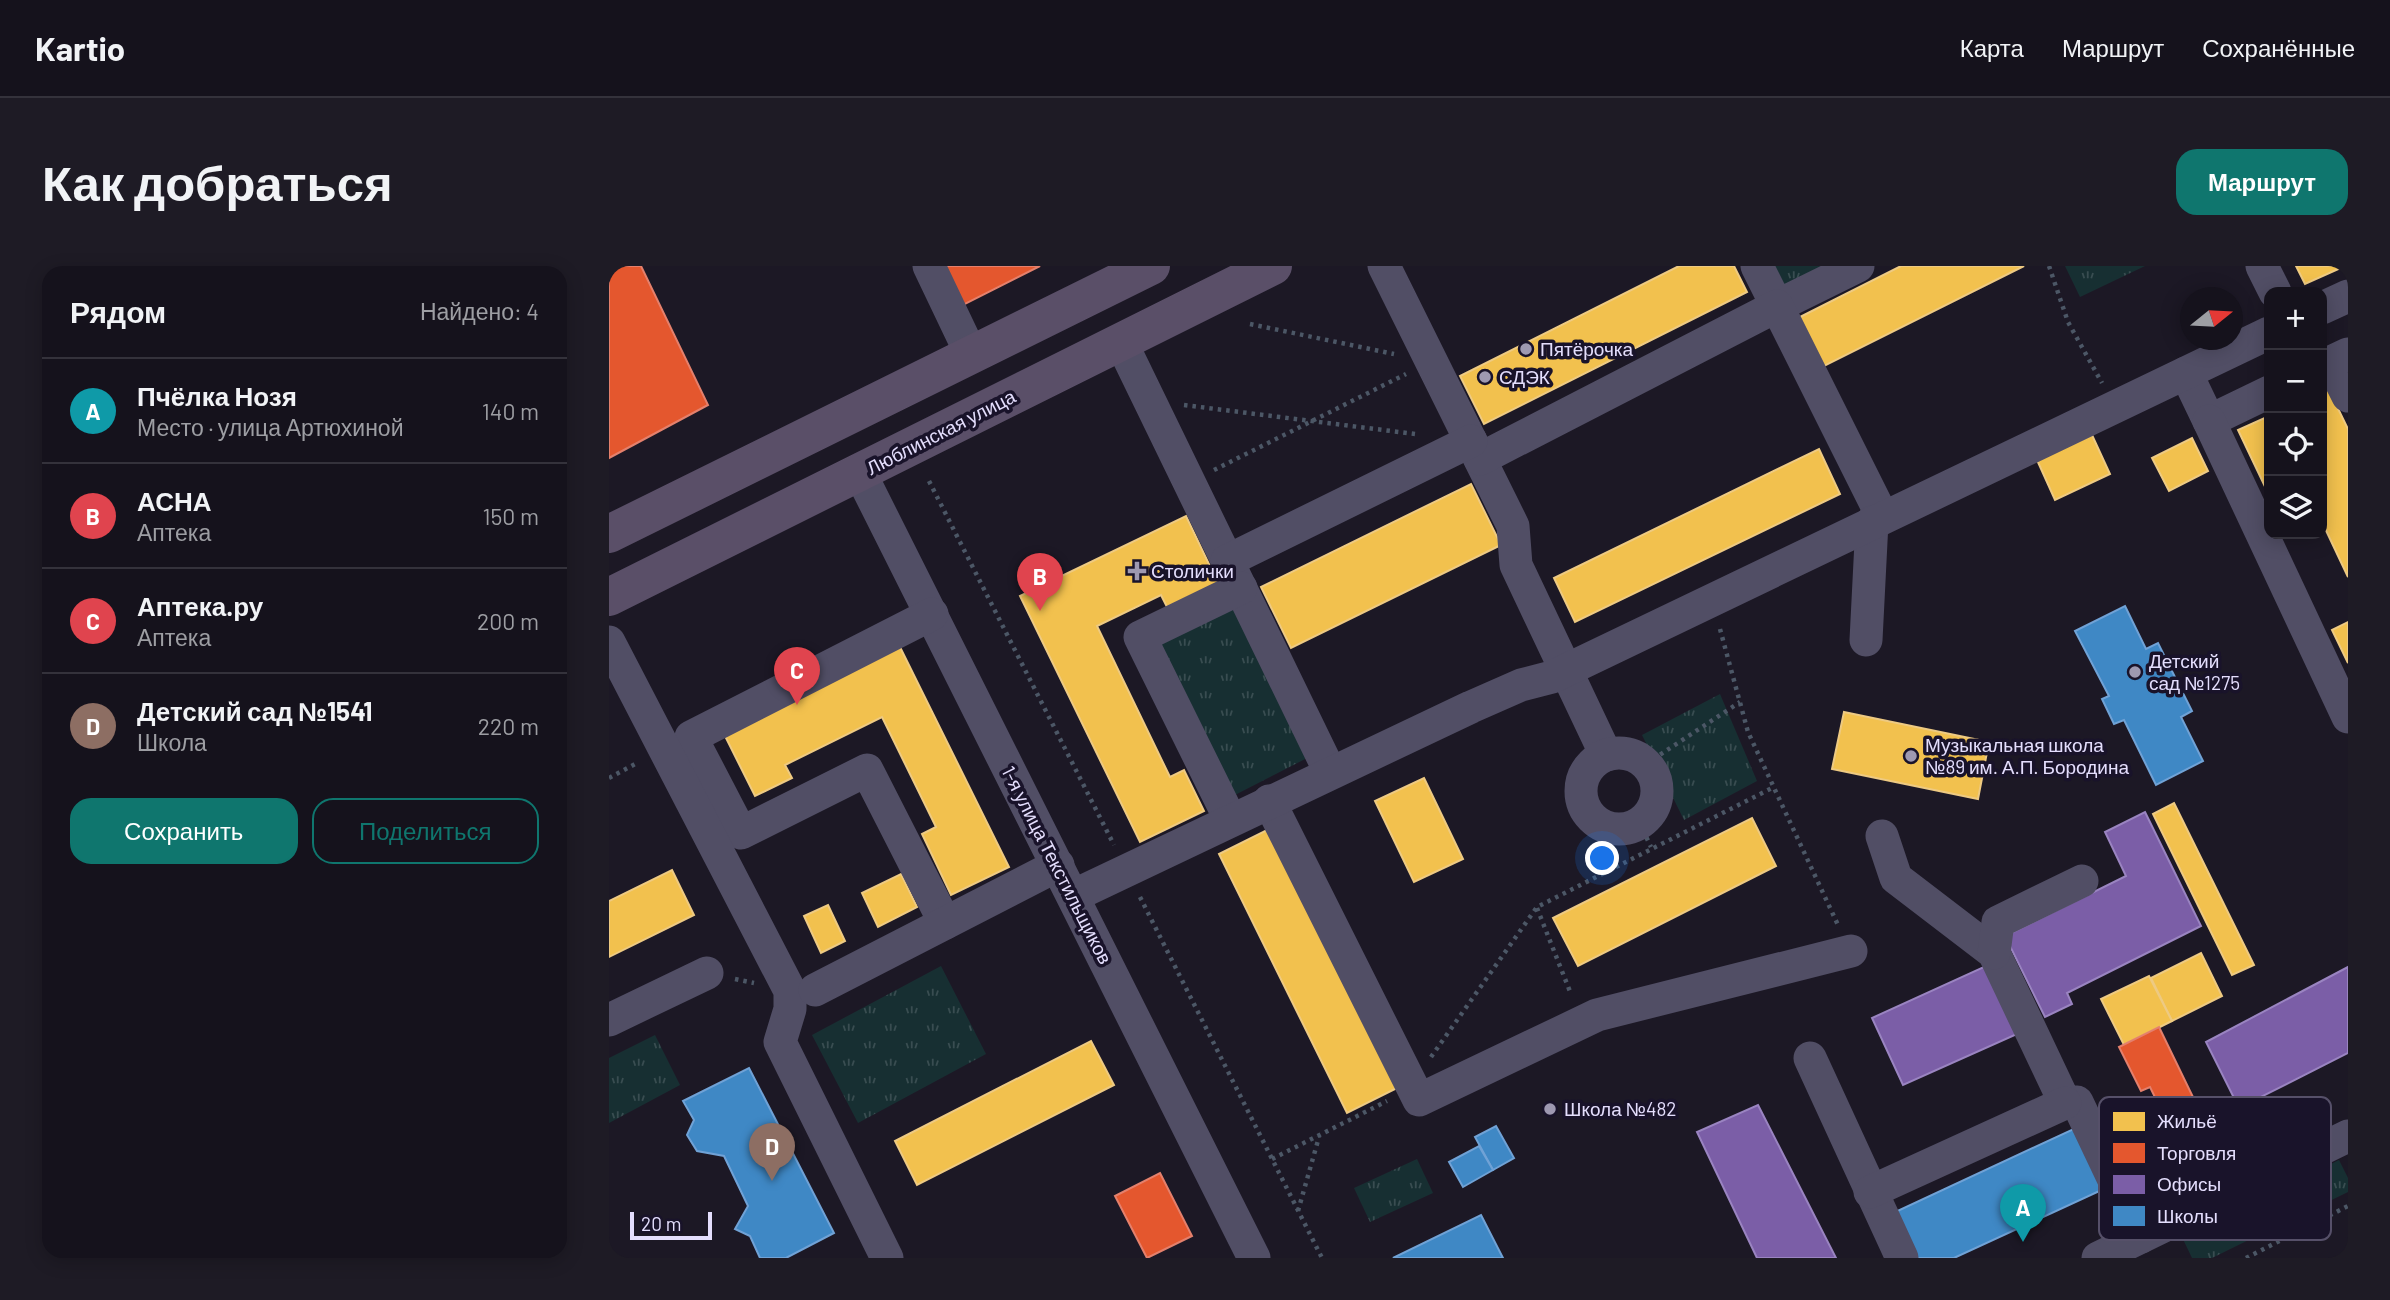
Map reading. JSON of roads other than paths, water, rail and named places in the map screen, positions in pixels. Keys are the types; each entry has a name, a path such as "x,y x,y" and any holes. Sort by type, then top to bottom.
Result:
{"main road":[{"path":"609,534 1151,266"},
{"name":"Люблинская улица","path":"609,597 1273,266"}],"street":[{"path":"929,266 971,354"},
{"path":"1384,266 1513,526 1516,565 1606,755"},
{"path":"1757,266 1877,519 1866,640"},
{"path":"1230,819 1140,637 1234,574 1476,450 1858,266"},
{"path":"2262,266 2272,287"},
{"path":"2327,306 2348,296"},
{"path":"1073,896 1330,772 1521,685 1566,670 2264,335"},
{"path":"1121,342 1330,772"},
{"path":"2334,361 2348,396"},
{"path":"2186,373 2347,713"},
{"path":"2209,421 2264,394"},
{"name":"1-я улица Текстильщиков","path":"860,472 1254,1258"},
{"path":"932,614 691,737 741,833 867,770 945,923"},
{"path":"609,642 790,991 790,1009 780,1042 887,1258"},
{"path":"1627,754 1646,764 1652,772 1657,793 1649,813 1645,835 1608,827 1589,814 1583,803 1583,780 1595,761 1606,755 1627,754"},
{"path":"1269,801 1419,1100 1597,1015 1851,951"},
{"path":"1882,836 1896,878 1994,953 2065,1103"},
{"path":"815,990 1058,865"},
{"path":"1994,953 1998,922 2082,881"},
{"path":"609,1020 707,973"},
{"path":"1810,1058 1902,1258"},
{"path":"1870,1192 2065,1103 2077,1102 2099,1148"},
{"path":"2331,1144 2348,1136"},
{"path":"2098,1258 2135,1240"}],"place":[{"name":"Пятёрочка","path":"1526,349"},
{"name":"СДЭК","path":"1485,377"},
{"name":"Столички","path":"1137,571"},
{"name":"АСНА","path":"1040,611"},
{"name":"Детский сад №1275","path":"2135,672"},
{"name":"Аптека.ру","path":"797,705"},
{"name":"Музыкальная школа №89 им. А.П. Бородина","path":"1911,756"},
{"name":"Школа №482","path":"1550,1109"},
{"name":"Детский сад №1541","path":"772,1181"},
{"name":"Пчёлка Нозя","path":"2023,1242"}]}
